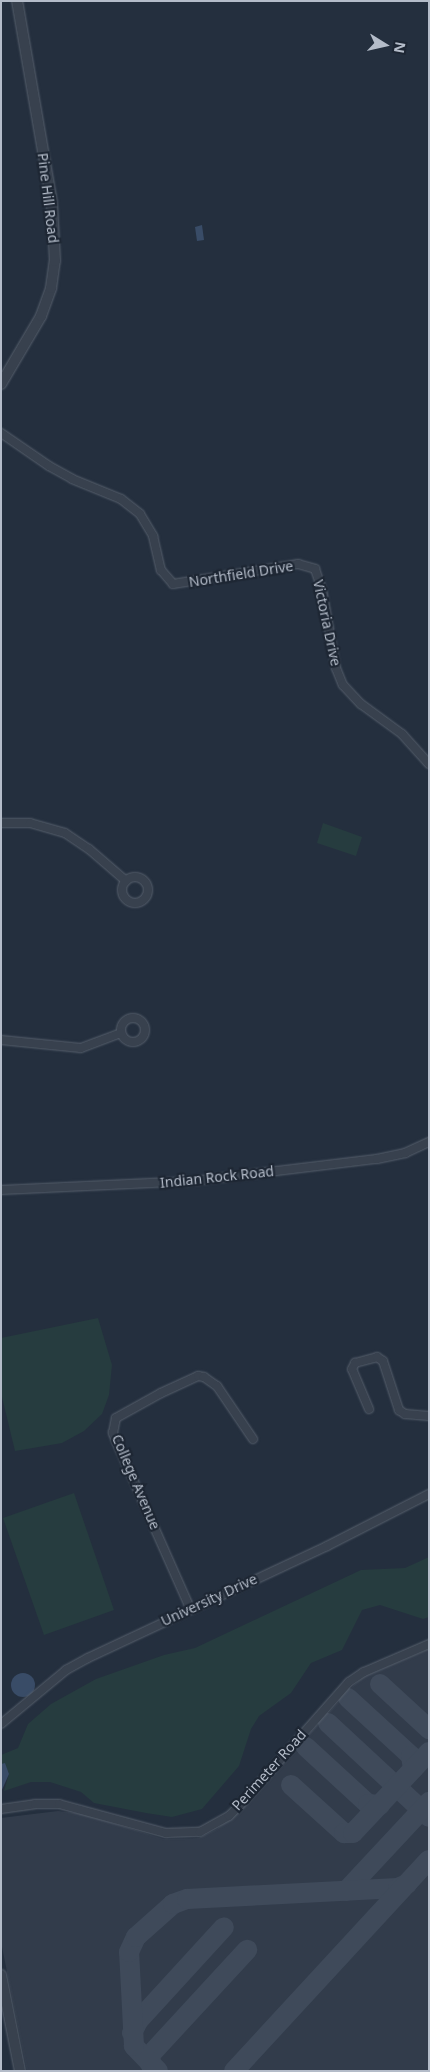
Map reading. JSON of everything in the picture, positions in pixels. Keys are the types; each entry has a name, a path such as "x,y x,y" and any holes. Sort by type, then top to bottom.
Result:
{"street":[{"name":"Pine Hill Road","path":"1,384 41,316 51,288 55,261 52,204 16,1"},
{"name":"Northfield Drive","path":"1,433 72,479 121,499 134,509 150,528 161,570 173,584 290,565 309,566"},
{"name":"Victoria Drive","path":"309,566 315,569 322,589 336,668 343,685 361,704 402,734 429,764"},
{"path":"1,823 30,823 65,833 89,849 126,881"},
{"path":"1,1040 81,1048 121,1033"},
{"name":"Indian Rock Road","path":"1,1190 203,1180 377,1159 405,1153 429,1142"},
{"path":"369,1409 352,1368 355,1363 377,1357 383,1361 399,1410 405,1414 429,1416"},
{"name":"College Avenue","path":"190,1608 113,1433 116,1418 126,1409 198,1376 204,1376 217,1386 253,1439"},
{"name":"University Drive","path":"1,1724 66,1670 190,1608 326,1546 429,1494"},
{"name":"Perimeter Road","path":"1,1809 34,1804 59,1804 166,1833 200,1832 235,1810 349,1682 364,1672 429,1644"},
{"path":"1,1975 20,2071"}],"shaded area":[{"path":"429,1649 429,2071 27,2071 1,1942 1,1818 58,1811 83,1814 164,1839 199,1838 217,1829 243,1807 354,1685 365,1676"}],"green space":[{"path":"323,823 362,837 356,856 317,843"},
{"path":"98,1318 112,1365 109,1395 102,1414 84,1431 62,1443 15,1451 1,1393 1,1338"},
{"path":"74,1493 114,1610 44,1635 3,1518"},
{"path":"429,1557 429,1617 423,1619 380,1605 362,1610 342,1650 311,1663 291,1693 259,1716 251,1729 239,1766 202,1809 172,1817 146,1813 94,1803 81,1792 50,1782 31,1782 4,1791 9,1774 5,1764 1,1764 1,1755 18,1748 28,1724 51,1704 96,1679 164,1655 195,1648 361,1570 405,1568"}],"water":[{"path":"202,225 204,240 197,241 195,227"},
{"path":"23,1673 32,1676 35,1685 32,1694 23,1697 14,1694 11,1685 14,1676"},
{"path":"5,1763 9,1774 1,1792 1,1764"}],"taxiway":[{"path":"380,1684 429,1729"},
{"path":"348,1698 411,1756 413,1769"},
{"path":"328,1723 429,1817"},
{"path":"306,1747 368,1804 380,1805"},
{"path":"291,1785 344,1833 353,1833 429,1752"},
{"path":"346,1891 429,1802"},
{"path":"234,2071 429,1860"},
{"path":"158,2071 134,2046 129,1952 136,1937 173,1904 187,1899 398,1888 407,1884"},
{"path":"132,2033 138,2021 224,1927"},
{"path":"150,2064 151,2054 247,1950"}]}
